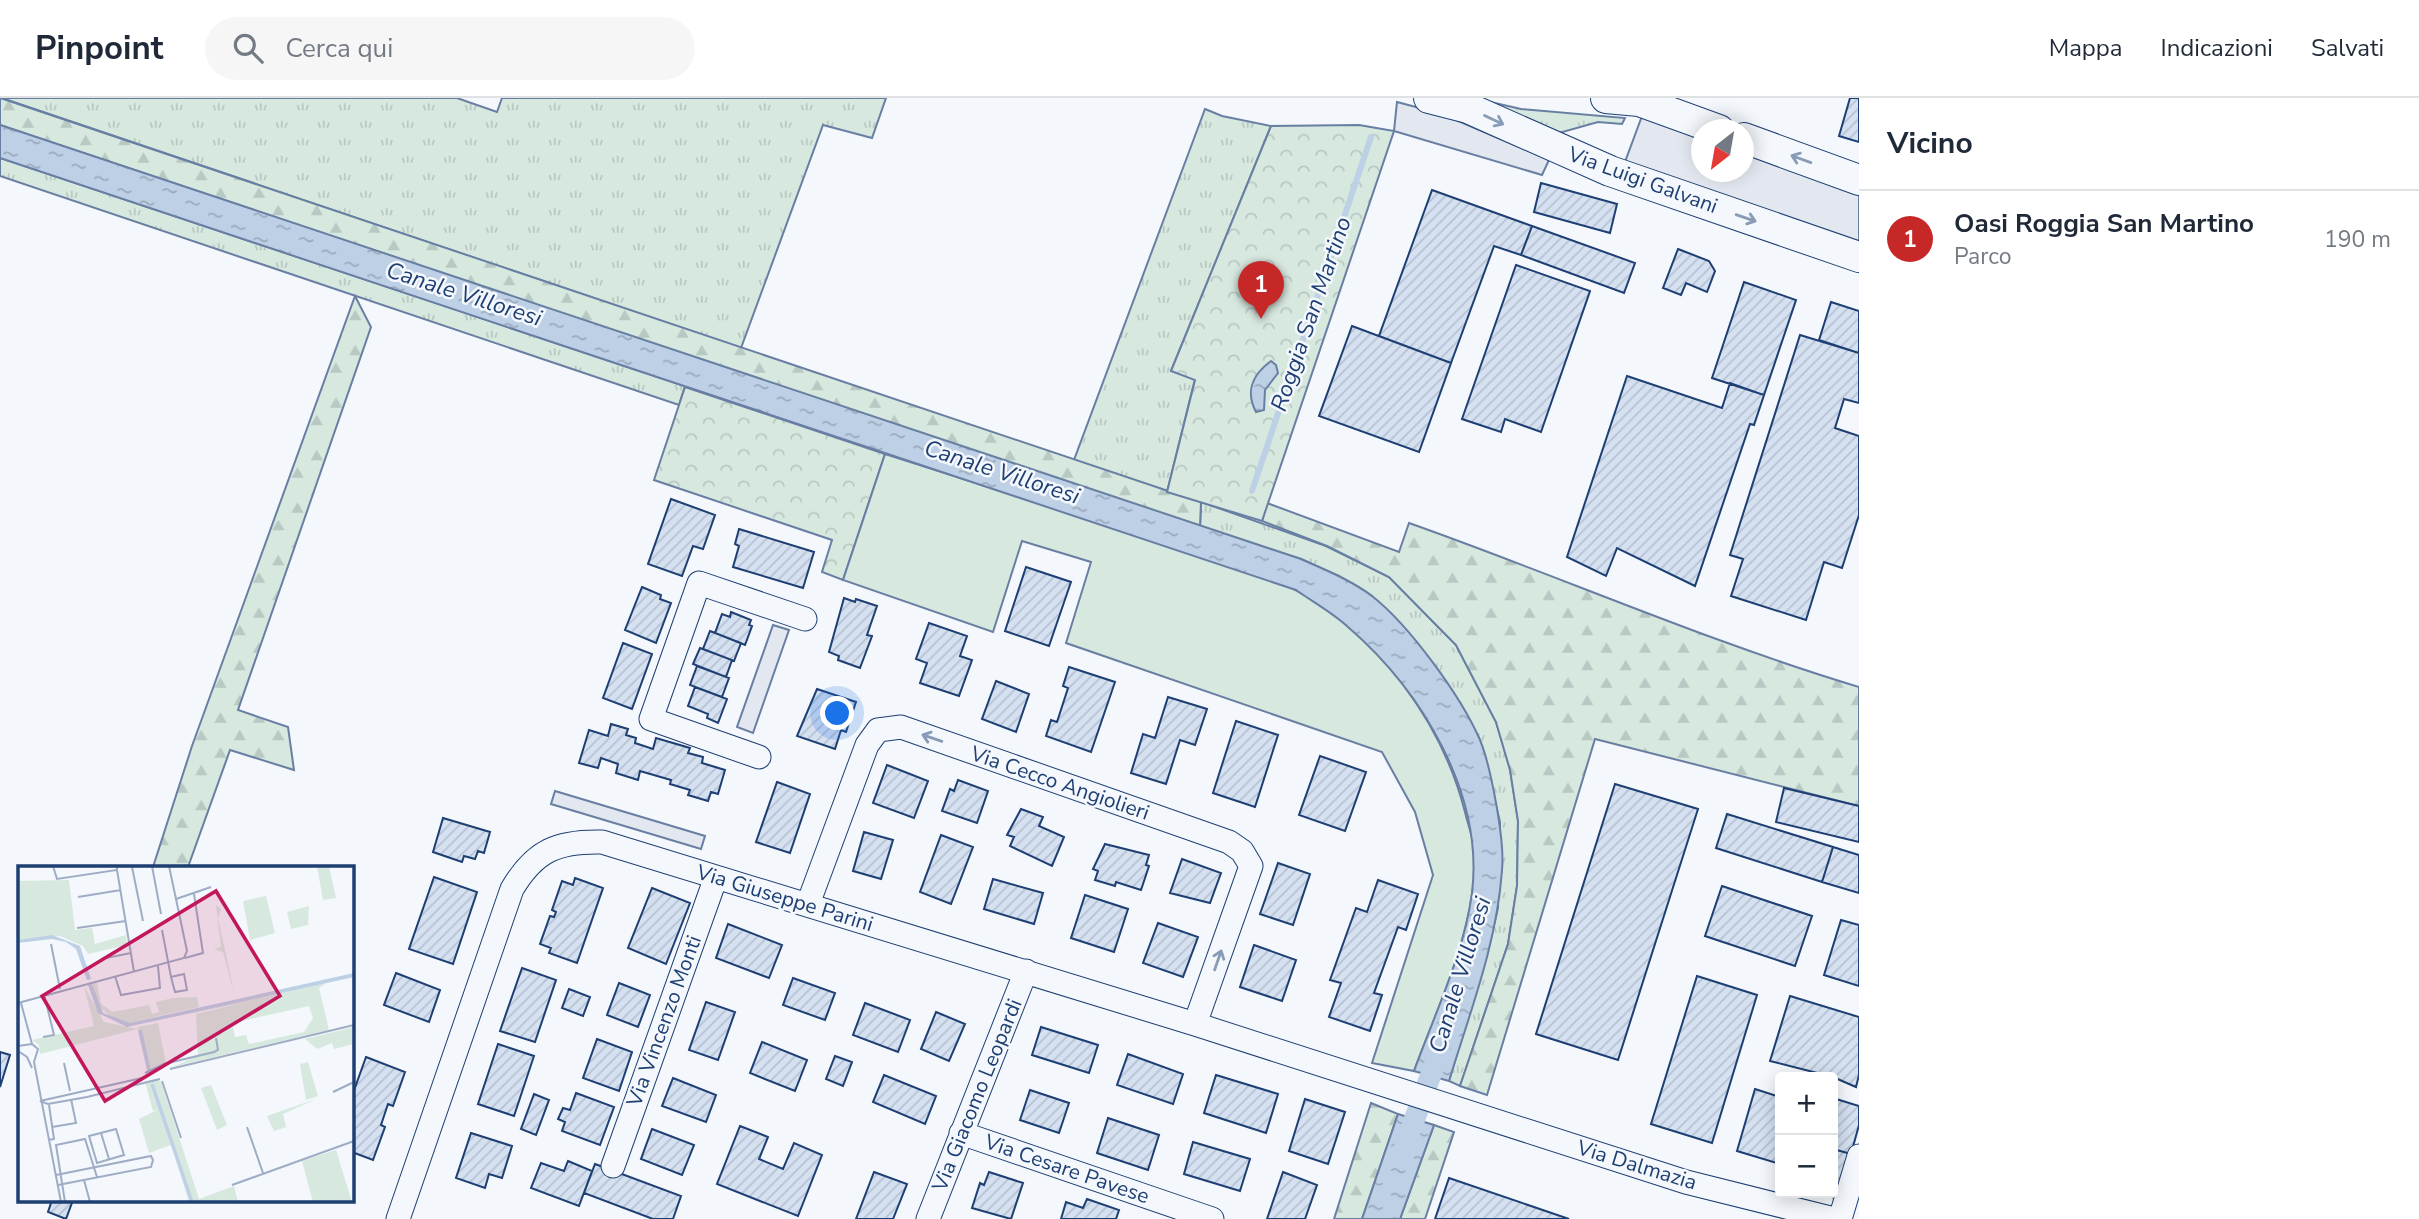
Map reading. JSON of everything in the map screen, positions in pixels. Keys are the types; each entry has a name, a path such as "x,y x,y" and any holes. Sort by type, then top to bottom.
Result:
{"main road":[{"name":"Via Luigi Galvani","path":"1429,98 1468,108 1610,171 1859,257"},
{"path":"1606,98 1639,100 1691,120"},
{"path":"1754,142 1859,180"}],"street":[{"path":"759,757 651,719 699,583 805,619"},
{"name":"Via Cecco Angiolieri","path":"808,904 867,745 878,730 901,727 1229,842 1242,851 1251,866 1195,1024"},
{"name":"Via Giuseppe Parini","path":"398,1219 512,889 522,872 540,854 573,842 602,842 1026,971 1406,1092"},
{"name":"Via Vincenzo Monti","path":"613,1166 716,877"},
{"name":"Via Giacomo Leopardi","path":"928,1219 1026,971"},
{"name":"Via Dalmazia","path":"1406,1092 1686,1182 1834,1219"},
{"name":"Via Cesare Pavese","path":"961,1133 1212,1219"},
{"path":"1840,1219 1859,1156"}],"green space":[{"path":"0,98 1201,502 1200,527 0,125"},
{"path":"2,98 457,98 497,112 502,98 886,98 872,138 823,125 741,348"},
{"path":"1473,98 1521,109 1625,118 1622,124 1598,122 1559,133"},
{"path":"1205,109 1222,116 1271,126 1171,371 1195,379 1167,492 1074,460"},
{"path":"1359,125 1394,131 1262,521 1167,492 1195,380 1171,371 1271,126"},
{"path":"0,158 685,386 679,405 0,176"},
{"path":"355,296 371,327 238,710 288,727 294,770 230,750 188,866 153,866 192,746"},
{"path":"685,387 885,454 843,580 822,572 832,540 654,480"},
{"path":"885,454 1269,578 1297,591 1327,610 1355,632 1380,657 1423,714 1441,746 1455,779 1475,853 1470,909 1463,937 1414,1071 1372,1063 1433,875 1415,812 1382,752 1066,643 1091,562 1022,541 993,632 843,580"},
{"path":"1201,502 1326,546 1389,577 1456,645 1496,722 1510,769 1518,821 1517,886 1508,944 1460,1086 1449,1081 1488,952 1498,908 1500,822 1480,740 1439,673 1402,627 1372,596 1339,576 1301,559 1200,527"},
{"path":"1267,503 1399,552 1409,523 1689,629 1859,687 1859,806 1595,739 1487,1095 1460,1086 1508,944 1517,886 1518,821 1510,770 1496,722 1456,645 1389,577 1327,546 1262,521"},
{"path":"1371,1103 1398,1114 1362,1219 1334,1219"},
{"path":"1434,1125 1454,1132 1425,1219 1400,1219"}],"shaded area":[{"path":"1397,102 1442,114 1549,160 1542,175 1394,131"},
{"path":"1642,116 1691,134 1691,182 1754,182 1754,157 1859,194 1859,245 1625,162"},
{"path":"773,625 789,630 753,733 737,727"},
{"path":"555,791 705,836 701,849 551,804"}],"water":[{"path":"0,125 1301,559 1364,590 1402,625 1433,662 1460,703 1480,740 1496,804 1502,870 1495,924 1482,977 1449,1081 1414,1071 1456,961 1472,893 1473,856 1468,819 1458,782 1423,713 1400,682 1348,627 1296,590 0,158"},
{"path":"1271,361 1276,365 1278,373 1265,390 1264,410 1256,412 1251,397 1252,384 1259,372"},
{"path":"1398,1114 1434,1125 1400,1219 1362,1219"}],"building":[{"path":"1850,98 1859,98 1859,142 1839,136"},
{"path":"1541,183 1617,204 1610,233 1534,212"},
{"path":"1432,190 1532,226 1521,255 1494,246 1451,363 1379,336"},
{"path":"1532,226 1635,263 1624,293 1521,255"},
{"path":"1678,249 1709,261 1715,271 1707,292 1686,283 1681,295 1663,288"},
{"path":"1516,265 1590,291 1541,432 1505,419 1501,432 1462,419"},
{"path":"1744,282 1796,300 1764,395 1712,378"},
{"path":"1831,302 1859,311 1859,353 1819,340"},
{"path":"1352,326 1451,363 1419,452 1319,416"},
{"path":"1800,335 1859,353 1859,403 1844,399 1835,428 1859,436 1859,515 1842,568 1824,562 1806,620 1731,596 1743,559 1730,555"},
{"path":"1627,376 1722,408 1730,383 1764,395 1754,425 1750,424 1695,586 1617,548 1606,576 1567,557"},
{"path":"671,499 715,515 703,549 693,546 682,576 648,564"},
{"path":"739,529 814,552 803,588 733,567 739,546 735,544"},
{"path":"1026,567 1071,582 1049,646 1005,631"},
{"path":"642,587 661,595 660,599 671,603 656,643 625,630"},
{"path":"844,598 877,606 867,635 872,636 860,668 838,660 839,656 829,652"},
{"path":"731,612 751,620 749,625 752,626 745,645 715,633 722,614 730,617"},
{"path":"929,623 967,636 960,656 972,660 959,696 920,683 927,663 916,659"},
{"path":"710,631 741,643 734,661 703,649"},
{"path":"623,643 652,654 632,709 603,698"},
{"path":"700,648 732,660 726,677 693,664"},
{"path":"697,666 729,678 722,697 690,685"},
{"path":"1069,667 1115,682 1091,752 1046,736 1051,720 1057,722 1068,688 1063,686"},
{"path":"996,681 1029,694 1016,732 982,719"},
{"path":"695,687 727,699 718,723 707,718 708,714 688,706"},
{"path":"817,689 856,702 846,732 841,730 835,749 797,736"},
{"path":"1168,697 1207,709 1195,745 1180,740 1166,784 1131,773 1143,734 1155,738"},
{"path":"1236,721 1278,735 1255,807 1213,793"},
{"path":"611,724 628,729 626,735 636,738 635,743 653,749 656,738 690,748 688,753 703,757 702,763 725,770 718,794 711,792 708,801 688,795 690,790 670,784 671,780 640,771 638,780 616,773 618,764 601,758 598,768 579,763 589,730 608,736"},
{"path":"1320,756 1366,772 1345,831 1299,815"},
{"path":"887,765 928,781 914,818 873,803"},
{"path":"958,780 988,791 977,823 942,811 950,789 954,791"},
{"path":"777,782 810,794 790,853 756,842"},
{"path":"1615,784 1698,809 1618,1060 1536,1034"},
{"path":"1784,788 1859,806 1859,842 1776,822"},
{"path":"1021,809 1043,817 1039,826 1064,837 1052,866 1010,846 1014,837 1007,835"},
{"path":"1727,814 1833,847 1822,882 1716,848"},
{"path":"443,818 490,832 484,853 478,851 475,859 464,856 462,862 433,852"},
{"path":"864,832 893,840 881,879 853,871"},
{"path":"941,835 973,847 951,904 920,892"},
{"path":"1105,844 1149,855 1146,865 1149,866 1141,890 1116,882 1115,886 1095,880 1098,871 1093,869"},
{"path":"1833,847 1859,855 1859,893 1822,882"},
{"path":"1182,859 1221,873 1210,903 1170,893"},
{"path":"1278,863 1310,874 1293,925 1260,914"},
{"path":"434,877 477,892 453,964 409,949"},
{"path":"575,878 603,888 577,963 549,953 551,948 540,944 550,916 554,917 556,912 552,910 562,881 573,885"},
{"path":"993,879 1043,893 1034,924 984,909"},
{"path":"1378,880 1418,894 1406,930 1398,927 1374,993 1382,995 1370,1031 1329,1017 1341,983 1330,980 1356,908 1367,912"},
{"path":"1722,886 1812,916 1795,966 1705,936"},
{"path":"652,888 690,903 666,964 628,948"},
{"path":"1085,895 1128,909 1114,952 1071,938"},
{"path":"1841,920 1859,925 1859,986 1824,975"},
{"path":"1158,923 1198,937 1183,977 1143,963"},
{"path":"728,924 782,945 769,978 716,958"},
{"path":"1254,945 1296,960 1282,1001 1240,987"},
{"path":"522,968 556,980 535,1042 500,1031"},
{"path":"396,973 440,990 429,1022 384,1005"},
{"path":"1697,976 1757,995 1712,1143 1651,1124"},
{"path":"793,978 835,993 825,1020 783,1005"},
{"path":"619,983 650,995 638,1027 607,1015"},
{"path":"569,989 590,997 583,1016 562,1008"},
{"path":"1790,996 1859,1017 1859,1075 1856,1087 1838,1079 1838,1072 1813,1072 1770,1061"},
{"path":"706,1002 735,1012 718,1060 689,1050"},
{"path":"865,1003 910,1020 898,1052 853,1035"},
{"path":"936,1012 965,1024 949,1061 921,1049"},
{"path":"1041,1027 1098,1045 1089,1073 1032,1055"},
{"path":"597,1039 632,1052 619,1091 583,1078"},
{"path":"762,1042 807,1060 795,1091 750,1073"},
{"path":"498,1044 534,1056 514,1116 478,1104"},
{"path":"0,1052 10,1055 0,1087"},
{"path":"1128,1054 1183,1074 1173,1104 1117,1085"},
{"path":"835,1056 852,1062 843,1086 826,1079"},
{"path":"366,1057 405,1072 393,1106 388,1104 381,1125 385,1127 373,1160 354,1153 354,1090"},
{"path":"884,1075 936,1096 925,1124 873,1102"},
{"path":"1216,1075 1278,1094 1266,1133 1204,1113"},
{"path":"673,1078 716,1095 706,1122 662,1106"},
{"path":"1755,1089 1775,1095 1775,1162 1737,1151"},
{"path":"1030,1090 1069,1103 1059,1133 1020,1120"},
{"path":"576,1093 614,1107 600,1145 562,1131 565,1122 558,1119 563,1108 570,1110"},
{"path":"534,1094 549,1100 536,1135 521,1129"},
{"path":"1305,1099 1345,1112 1328,1164 1289,1151"},
{"path":"1838,1100 1859,1106 1859,1125 1851,1154 1838,1150"},
{"path":"1108,1118 1159,1135 1148,1170 1097,1153"},
{"path":"740,1126 768,1137 759,1159 783,1169 794,1143 822,1155 798,1216 717,1184"},
{"path":"652,1129 694,1145 682,1175 641,1159"},
{"path":"471,1133 512,1146 502,1178 489,1174 485,1188 456,1178"},
{"path":"1193,1142 1250,1159 1240,1191 1184,1174"},
{"path":"1838,1150 1851,1154 1838,1199 1835,1198 1838,1198"},
{"path":"568,1161 592,1171 579,1206 531,1188 541,1163 564,1171"},
{"path":"595,1164 681,1196 673,1219 653,1219 584,1193"},
{"path":"874,1172 907,1184 893,1219 856,1219"},
{"path":"989,1172 1023,1183 1011,1219 972,1208 980,1183 984,1185"},
{"path":"1283,1172 1317,1185 1305,1219 1267,1219"},
{"path":"1449,1178 1569,1219 1435,1219"},
{"path":"1087,1199 1119,1210 1116,1219 1061,1219 1066,1202 1083,1208"},
{"path":"51,1202 72,1202 66,1219 48,1212"}],"waterway":[{"name":"Roggia San Martino","path":"1252,491 1371,137"},
{"name":"Canale Villoresi","path":"1405,1145 1440,1050"}],"place":[{"name":"Oasi Roggia San Martino","path":"1261,319"}]}
